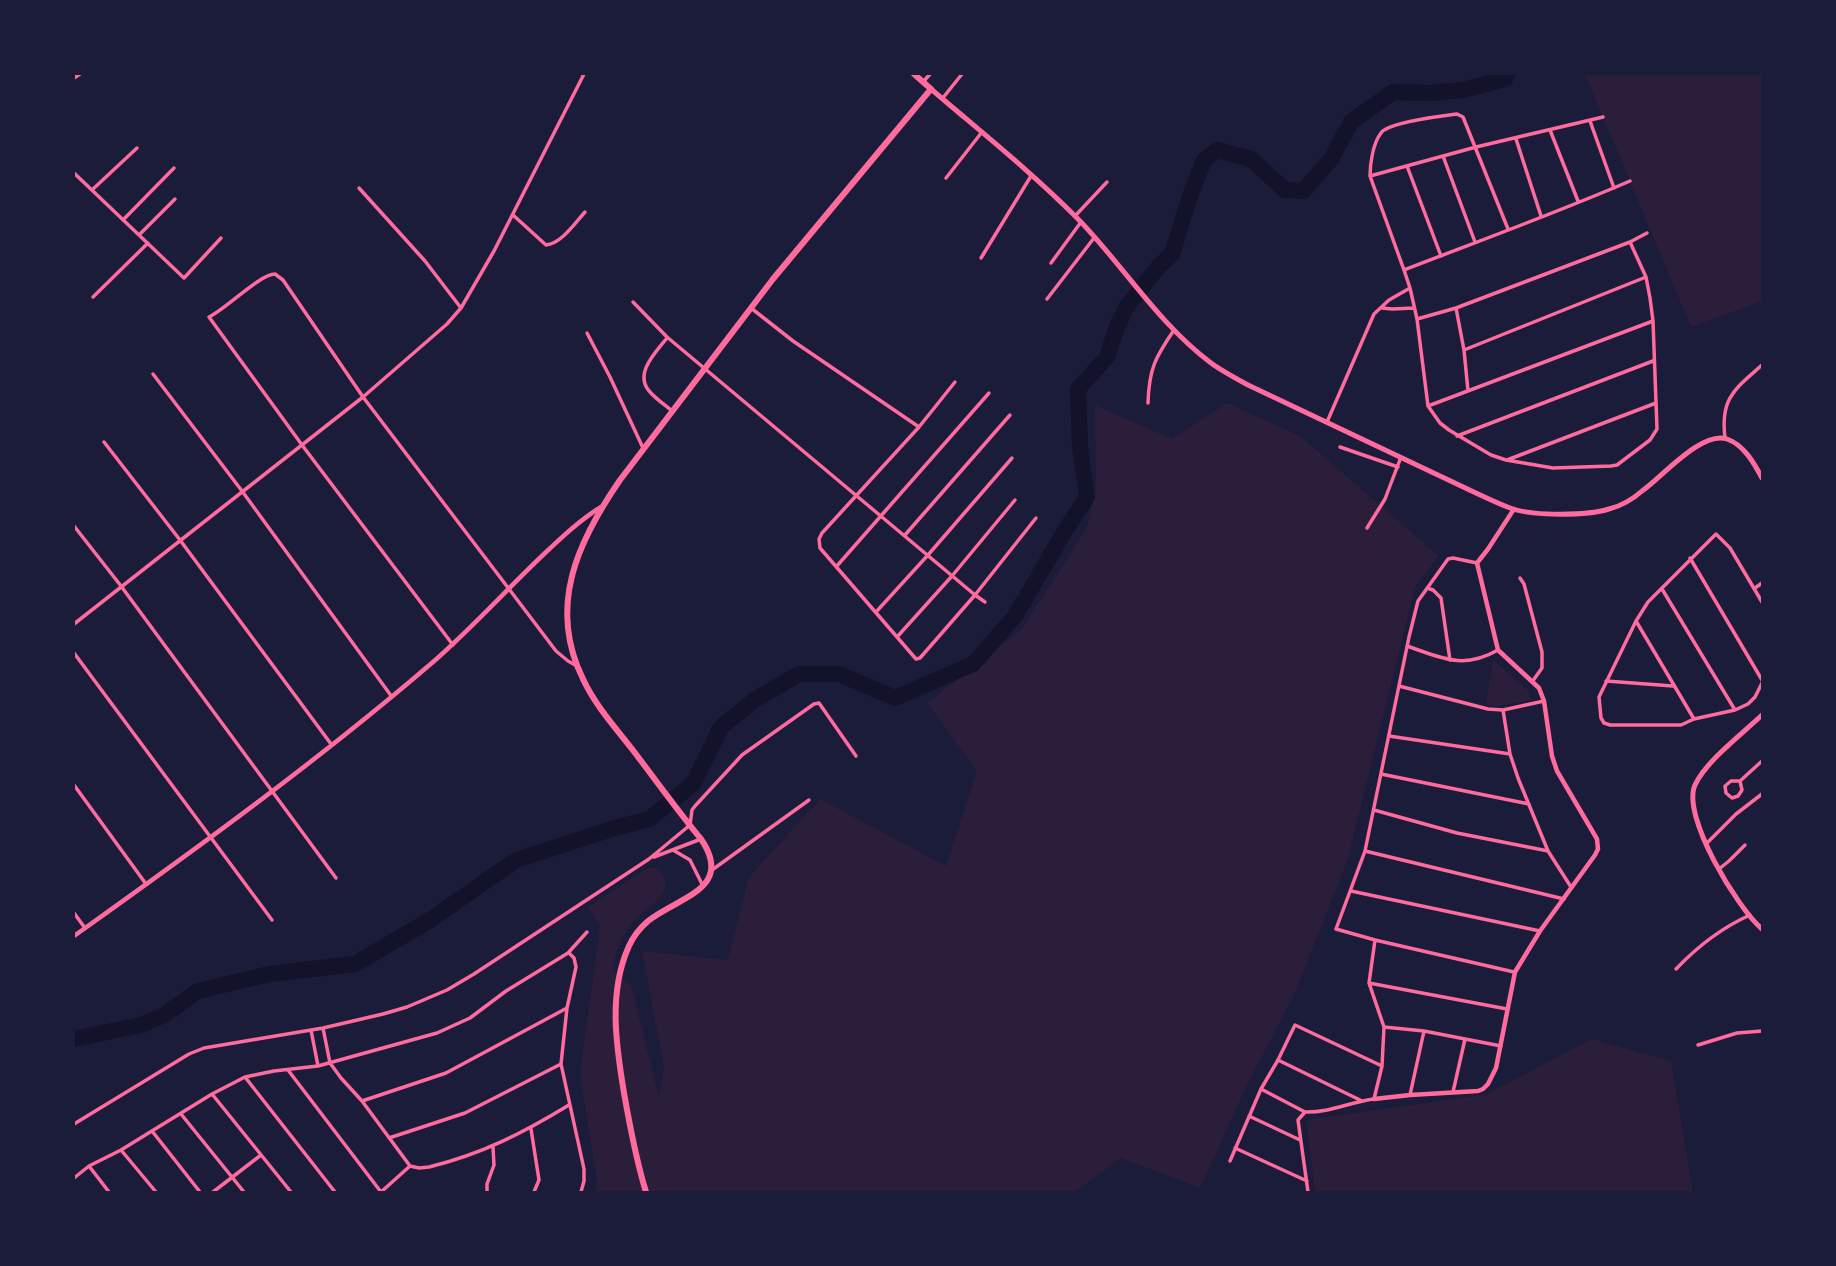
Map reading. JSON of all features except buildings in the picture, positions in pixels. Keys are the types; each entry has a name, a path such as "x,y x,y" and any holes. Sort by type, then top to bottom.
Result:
{"main road":[{"path":"914,74 1075,216 1174,330 1211,363 1231,376 1478,494 1514,509 1533,513 1608,510 1641,493 1691,450 1715,438 1725,438 1738,445 1750,456 1762,478"},
{"path":"646,1192 632,1140 620,1068 615,1019 616,991 628,949 640,929 649,920 703,886 712,870 709,851 701,839 601,708 583,680 568,632 569,586 578,553 602,506 643,448 773,279 931,89"},
{"path":"1761,927 1749,915 1719,869 1693,810 1694,788 1705,769 1762,715"}],"street":[{"path":"74,78 80,74"},
{"path":"74,624 363,397 431,339 461,308 513,215 584,74"},
{"path":"923,82 930,74"},
{"path":"942,99 962,74"},
{"path":"1508,229 1461,115 1395,125 1381,133 1370,162 1370,176 1410,288 1417,319 1428,406 1440,422 1457,436 1491,455 1553,468 1611,466 1655,435 1657,429 1653,321 1646,277 1630,242"},
{"path":"1370,176 1603,117"},
{"path":"1590,121 1614,188"},
{"path":"1550,130 1578,201"},
{"path":"946,178 982,132"},
{"path":"1516,138 1541,216"},
{"path":"92,190 137,148"},
{"path":"1443,156 1475,242"},
{"path":"1406,166 1441,256"},
{"path":"123,220 174,168"},
{"path":"74,173 184,278 221,238"},
{"path":"981,258 1031,176"},
{"path":"74,182 78,178"},
{"path":"1404,270 1630,181"},
{"path":"1075,216 1107,182"},
{"path":"359,188 425,261 461,308"},
{"path":"140,234 175,199"},
{"path":"513,215 546,245 550,245 585,212"},
{"path":"1051,263 1081,222"},
{"path":"1417,319 1456,308 1630,242 1647,233"},
{"path":"1047,299 1094,238"},
{"path":"93,297 148,243"},
{"path":"453,645 209,317 225,308 265,276 275,274 283,280 363,397 556,651 577,666"},
{"path":"1464,350 1646,277"},
{"path":"1327,422 1368,323 1389,300 1410,288"},
{"path":"633,302 667,337 985,602"},
{"path":"751,307 793,341 919,427"},
{"path":"1382,308 1414,308"},
{"path":"1456,308 1468,391"},
{"path":"1428,406 1653,321"},
{"path":"1148,404 1151,371 1158,354 1174,330"},
{"path":"587,333 643,448"},
{"path":"667,337 646,365 644,382 648,390 672,411"},
{"path":"1457,436 1653,361"},
{"path":"1725,438 1724,414 1729,399 1738,386 1762,365"},
{"path":"153,374 392,697"},
{"path":"955,382 919,427 822,533 819,539 820,548 916,659 920,658 975,595 1036,518"},
{"path":"836,567 989,393"},
{"path":"1506,460 1656,403"},
{"path":"905,535 1010,415"},
{"path":"104,442 331,744"},
{"path":"1340,447 1398,467"},
{"path":"1367,528 1378,513 1401,457"},
{"path":"876,612 1012,458"},
{"path":"897,637 1015,500"},
{"path":"74,936 211,838 392,697 453,645 576,525 602,506"},
{"path":"1477,563 1514,509"},
{"path":"74,526 336,878"},
{"path":"1690,558 1762,681 1755,697 1735,710 1694,719 1681,725 1604,723 1599,697 1636,621 1648,602 1690,558 1716,534 1721,536 1730,548 1762,602"},
{"path":"1477,563 1448,559 1418,601 1365,850 1336,929 1515,972"},
{"path":"1261,1089 1305,1112 1335,1109 1362,1101 1483,1089 1493,1075 1501,1046 1515,972 1540,931 1595,855 1598,844 1552,756 1544,701 1539,688 1498,650 1477,563"},
{"path":"1520,578 1524,584 1542,652 1542,668 1532,682"},
{"path":"1755,588 1762,583"},
{"path":"1427,588 1441,598 1450,660"},
{"path":"1662,589 1735,710"},
{"path":"1636,621 1694,719"},
{"path":"1407,646 1450,660 1466,662 1480,659 1498,650"},
{"path":"74,653 272,920"},
{"path":"1606,681 1673,686"},
{"path":"1399,686 1488,709 1503,710 1544,701"},
{"path":"74,1124 189,1054 204,1048 323,1028 407,1007 453,986 649,859 690,825 695,806 738,758 814,704 819,703 856,757"},
{"path":"1503,710 1510,754 1529,804 1548,851 1572,887"},
{"path":"1389,736 1510,754"},
{"path":"1740,781 1742,790 1738,796 1732,797 1726,793 1725,786 1728,782 1740,781 1762,761"},
{"path":"1381,774 1529,804"},
{"path":"74,785 146,884"},
{"path":"1706,844 1736,814 1762,794"},
{"path":"712,870 808,800"},
{"path":"1374,810 1457,833 1548,851"},
{"path":"649,859 701,839"},
{"path":"1719,869 1745,845"},
{"path":"673,850 690,860 703,886"},
{"path":"1365,850 1564,899"},
{"path":"1351,891 1540,931"},
{"path":"74,913 85,928"},
{"path":"1676,969 1714,935 1729,924 1749,915"},
{"path":"74,1178 89,1166 245,1077 330,1063 437,1033 470,1018 506,991 568,953 587,932"},
{"path":"1374,1100 1382,1066 1384,1027 1369,983 1376,940"},
{"path":"568,953 574,958 576,967 567,1008 561,1063 584,1169 581,1192"},
{"path":"1369,983 1507,1009"},
{"path":"362,1101 446,1073 567,1008"},
{"path":"1230,1161 1261,1089 1295,1025 1382,1066"},
{"path":"1384,1027 1424,1031 1501,1046"},
{"path":"323,1028 330,1063 410,1166 429,1167 492,1147 531,1129 569,1105"},
{"path":"311,1030 318,1066"},
{"path":"1410,1095 1424,1031"},
{"path":"1698,1045 1737,1033 1762,1031"},
{"path":"1453,1092 1465,1039"},
{"path":"1278,1060 1362,1101"},
{"path":"389,1138 466,1113 561,1063"},
{"path":"288,1070 381,1192 410,1166"},
{"path":"245,1077 335,1192"},
{"path":"212,1094 291,1192"},
{"path":"1305,1112 1298,1120 1308,1192"},
{"path":"181,1114 244,1192"},
{"path":"1250,1116 1300,1140"},
{"path":"531,1129 539,1180 534,1192"},
{"path":"151,1131 200,1192"},
{"path":"487,1192 494,1165 492,1147"},
{"path":"1236,1149 1308,1182"},
{"path":"121,1150 156,1192"},
{"path":"214,1192 261,1155"},
{"path":"89,1166 109,1192"}],"shaded area":[{"path":"1585,74 1762,74 1762,301 1691,327"},
{"path":"1227,403 1300,436 1439,556 1415,587 1348,859 1293,997 1248,1083 1200,1188 1121,1158 1075,1192 595,1192 597,1182 580,1073 600,926 588,907 646,869 653,867 664,879 666,886 661,897 633,922 625,934 618,947 613,969 631,985 659,1097 664,1069 642,951 728,960 749,877 820,799 946,866 977,771 927,703 1021,630 1087,528 1096,488 1095,405 1172,439"},
{"path":"1493,660 1527,689 1532,700 1497,706 1486,705"},
{"path":"1592,1039 1671,1061 1693,1192 1315,1192 1306,1120 1487,1094"}],"waterway":[{"path":"74,1039 141,1025 164,1015 198,991 269,974 355,964 430,920 516,860 649,819 693,784 721,727 756,699 799,674 839,674 895,698 973,664 1015,616 1087,497 1080,447 1078,389 1107,357 1127,306 1172,254 1204,160 1217,150 1251,159 1285,190 1303,191 1331,159 1351,122 1393,92 1463,90 1505,79 1507,74"}]}
